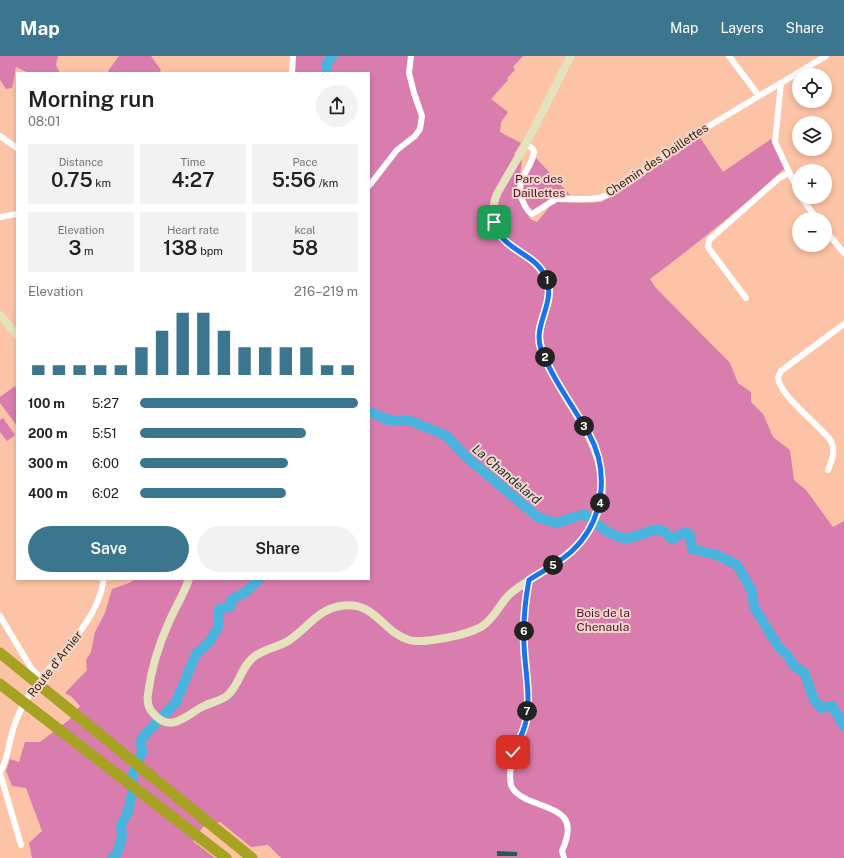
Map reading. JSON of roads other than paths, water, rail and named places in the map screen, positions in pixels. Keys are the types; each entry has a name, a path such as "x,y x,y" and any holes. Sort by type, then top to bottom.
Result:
{"highway":[{"path":"0,653 248,855"},
{"path":"0,684 226,858"}],"street":[{"path":"292,72 293,56"},
{"path":"370,185 397,150 415,136 420,129 422,116 409,73 411,56"},
{"path":"730,56 759,96"},
{"name":"Chemin des Daillettes","path":"526,144 533,149 534,154 521,181 522,195 529,212 532,214 556,199 599,198 610,194 704,129 826,56"},
{"path":"189,580 168,624 156,659 147,700 149,708 154,716 162,721 170,723 179,722 204,706 218,701 228,694 236,684 248,662 257,654 286,642 297,635 312,620 327,609 343,605 358,606 372,612 398,636 411,641 422,641 464,633 478,628 490,620 509,595 573,550 582,540 594,522 601,494 601,474 596,451 590,436 557,381 541,350 539,334 549,298 547,279 538,266 504,240 497,230 494,219 494,200 526,144 569,57"},
{"path":"781,83 775,142 792,179"},
{"path":"0,136 16,147"},
{"path":"746,298 708,247 709,240 779,178 789,173"},
{"path":"0,217 16,214"},
{"path":"832,238 844,253"},
{"path":"0,315 16,334"},
{"path":"828,470 833,456 834,448 832,441 796,406 780,383 778,377 781,371 844,324"},
{"name":"Route d'Arnier","path":"0,772 7,754 16,720 25,701 40,678 68,648 83,627 93,611 104,580"},
{"path":"529,580 525,610 524,644 528,699 526,721 523,732 513,752 511,773 512,786 520,796 560,813 568,820 570,830 562,851 564,858"},
{"path":"0,616 31,668 40,678"},
{"path":"0,772 21,845"}],"waterway":[{"path":"327,72 327,63 333,56"},
{"name":"La Chandelard","path":"370,412 389,420 411,421 447,436 464,455 539,518 557,523 584,514 608,532 624,538 634,537 650,531 659,530 664,532 672,539 686,532 690,535 692,549 717,555 737,565 752,591 754,607 778,646 788,656 794,666 804,672 814,700 821,708 832,706 844,726"},
{"path":"112,858 117,853 122,836 121,825 128,812 132,794 132,776 142,752 141,741 143,737 176,702 196,654 210,641 218,627 219,609 230,607 231,600 246,592 258,580"}],"park label":[{"name":"Parc des Daillettes","path":"539,186"},
{"name":"Bois de la Chenaula","path":"603,620"}]}
